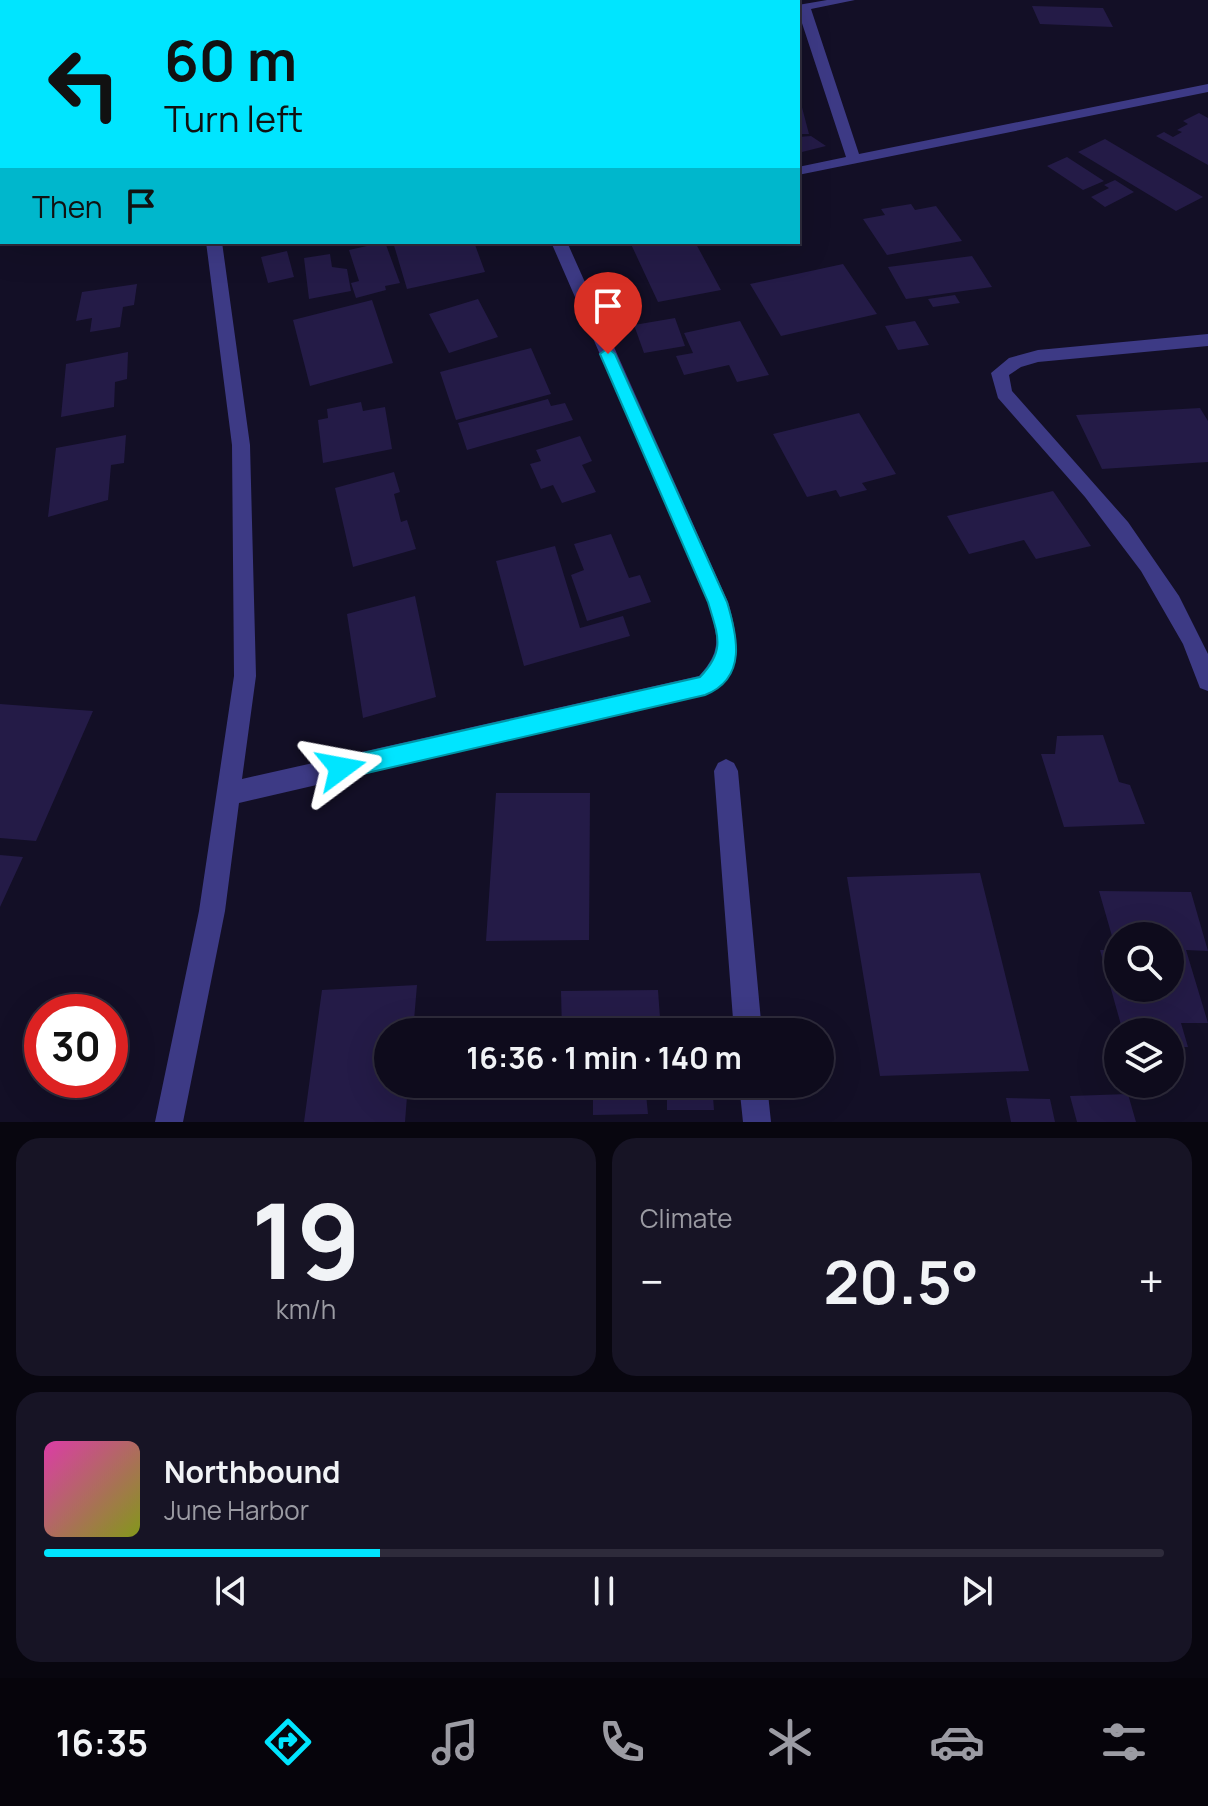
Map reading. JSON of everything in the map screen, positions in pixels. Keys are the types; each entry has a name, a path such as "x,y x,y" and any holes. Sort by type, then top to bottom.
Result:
{"street":[{"path":"849,0 801,8 854,159"},
{"path":"800,171 1208,88"},
{"path":"169,1122 212,911 245,676 241,445 214,244"},
{"path":"228,794 705,685 724,666 729,639 718,602 560,244"},
{"path":"1208,340 1038,356 1015,362 1000,373 1004,393 1086,485 1153,572 1200,655 1208,681"},
{"path":"726,771 747,1018"},
{"path":"754,1098 757,1122"}],"building":[{"path":"1032,6 1103,8 1113,27 1040,24"},
{"path":"800,100 809,134 800,134"},
{"path":"1199,113 1208,118 1208,165 1156,136 1164,132 1173,137 1182,132 1177,130 1188,124 1183,121"},
{"path":"811,136 826,146 800,152 800,137"},
{"path":"1105,139 1203,197 1176,211 1078,152"},
{"path":"1067,157 1104,181 1083,190 1047,166"},
{"path":"1115,180 1134,192 1105,207 1091,197 1109,188 1104,185"},
{"path":"911,204 915,210 936,206 962,241 887,255 863,219 885,215 881,209"},
{"path":"386,244 400,283 356,298 351,283 359,281 349,250"},
{"path":"394,244 475,244 485,272 407,289"},
{"path":"631,244 696,244 721,290 658,302"},
{"path":"287,251 294,277 268,283 261,257"},
{"path":"330,254 332,267 347,269 351,291 309,299 304,258"},
{"path":"972,256 992,287 906,299 888,267"},
{"path":"843,264 877,314 781,336 750,284"},
{"path":"137,284 134,305 123,307 120,327 90,332 92,318 76,321 82,292"},
{"path":"955,295 960,303 933,307 928,299"},
{"path":"478,299 498,337 449,353 429,314"},
{"path":"372,300 393,363 310,386 293,320"},
{"path":"675,318 685,346 644,353 634,325"},
{"path":"740,321 769,375 737,382 729,365 684,375 676,356 693,353 684,333"},
{"path":"915,321 929,345 898,350 885,326"},
{"path":"531,348 551,394 456,420 440,372"},
{"path":"128,352 127,379 115,382 114,407 61,417 66,364"},
{"path":"548,399 551,406 565,403 573,420 467,450 458,423"},
{"path":"361,402 363,411 385,407 392,449 323,463 318,420 328,418 327,409"},
{"path":"1200,408 1208,421 1208,462 1102,469 1076,415"},
{"path":"859,413 896,474 862,483 867,490 840,497 836,490 807,497 773,434"},
{"path":"126,435 124,463 111,465 108,500 48,517 56,448"},
{"path":"580,436 592,461 582,465 596,492 562,503 553,485 541,489 530,464 541,461 536,450"},
{"path":"394,472 400,492 394,494 401,522 407,520 416,549 353,567 335,488"},
{"path":"1053,491 1091,546 1036,559 1024,540 969,554 947,516"},
{"path":"611,534 629,578 640,575 651,602 587,621 571,575 584,570 574,544"},
{"path":"555,546 580,628 623,616 630,636 524,666 496,561"},
{"path":"415,596 436,697 363,718 347,614"},
{"path":"0,704 93,711 36,841 0,838"},
{"path":"1103,735 1119,782 1130,785 1145,824 1064,827 1041,754 1055,754 1057,736"},
{"path":"496,793 590,793 589,940 486,941"},
{"path":"0,855 23,857 0,907"},
{"path":"980,873 1029,1071 880,1076 847,877"},
{"path":"1099,891 1191,892 1208,951 1186,950 1208,1023 1184,1023 1184,1018 1119,1018 1115,1002 1184,1002 1184,922 1108,922"},
{"path":"417,985 414,1018 374,1018 374,1098 407,1098 405,1122 304,1122 322,990"},
{"path":"658,990 660,1018 562,1018 561,991"},
{"path":"1070,1096 1129,1098 1136,1122 1077,1122"},
{"path":"593,1098 646,1098 648,1114 593,1115"},
{"path":"667,1098 713,1098 714,1110 667,1110"},
{"path":"1006,1098 1050,1099 1055,1122 1011,1122"}],"route":[{"path":"341,768 705,685 724,666 729,639 718,602 608,354"}]}
